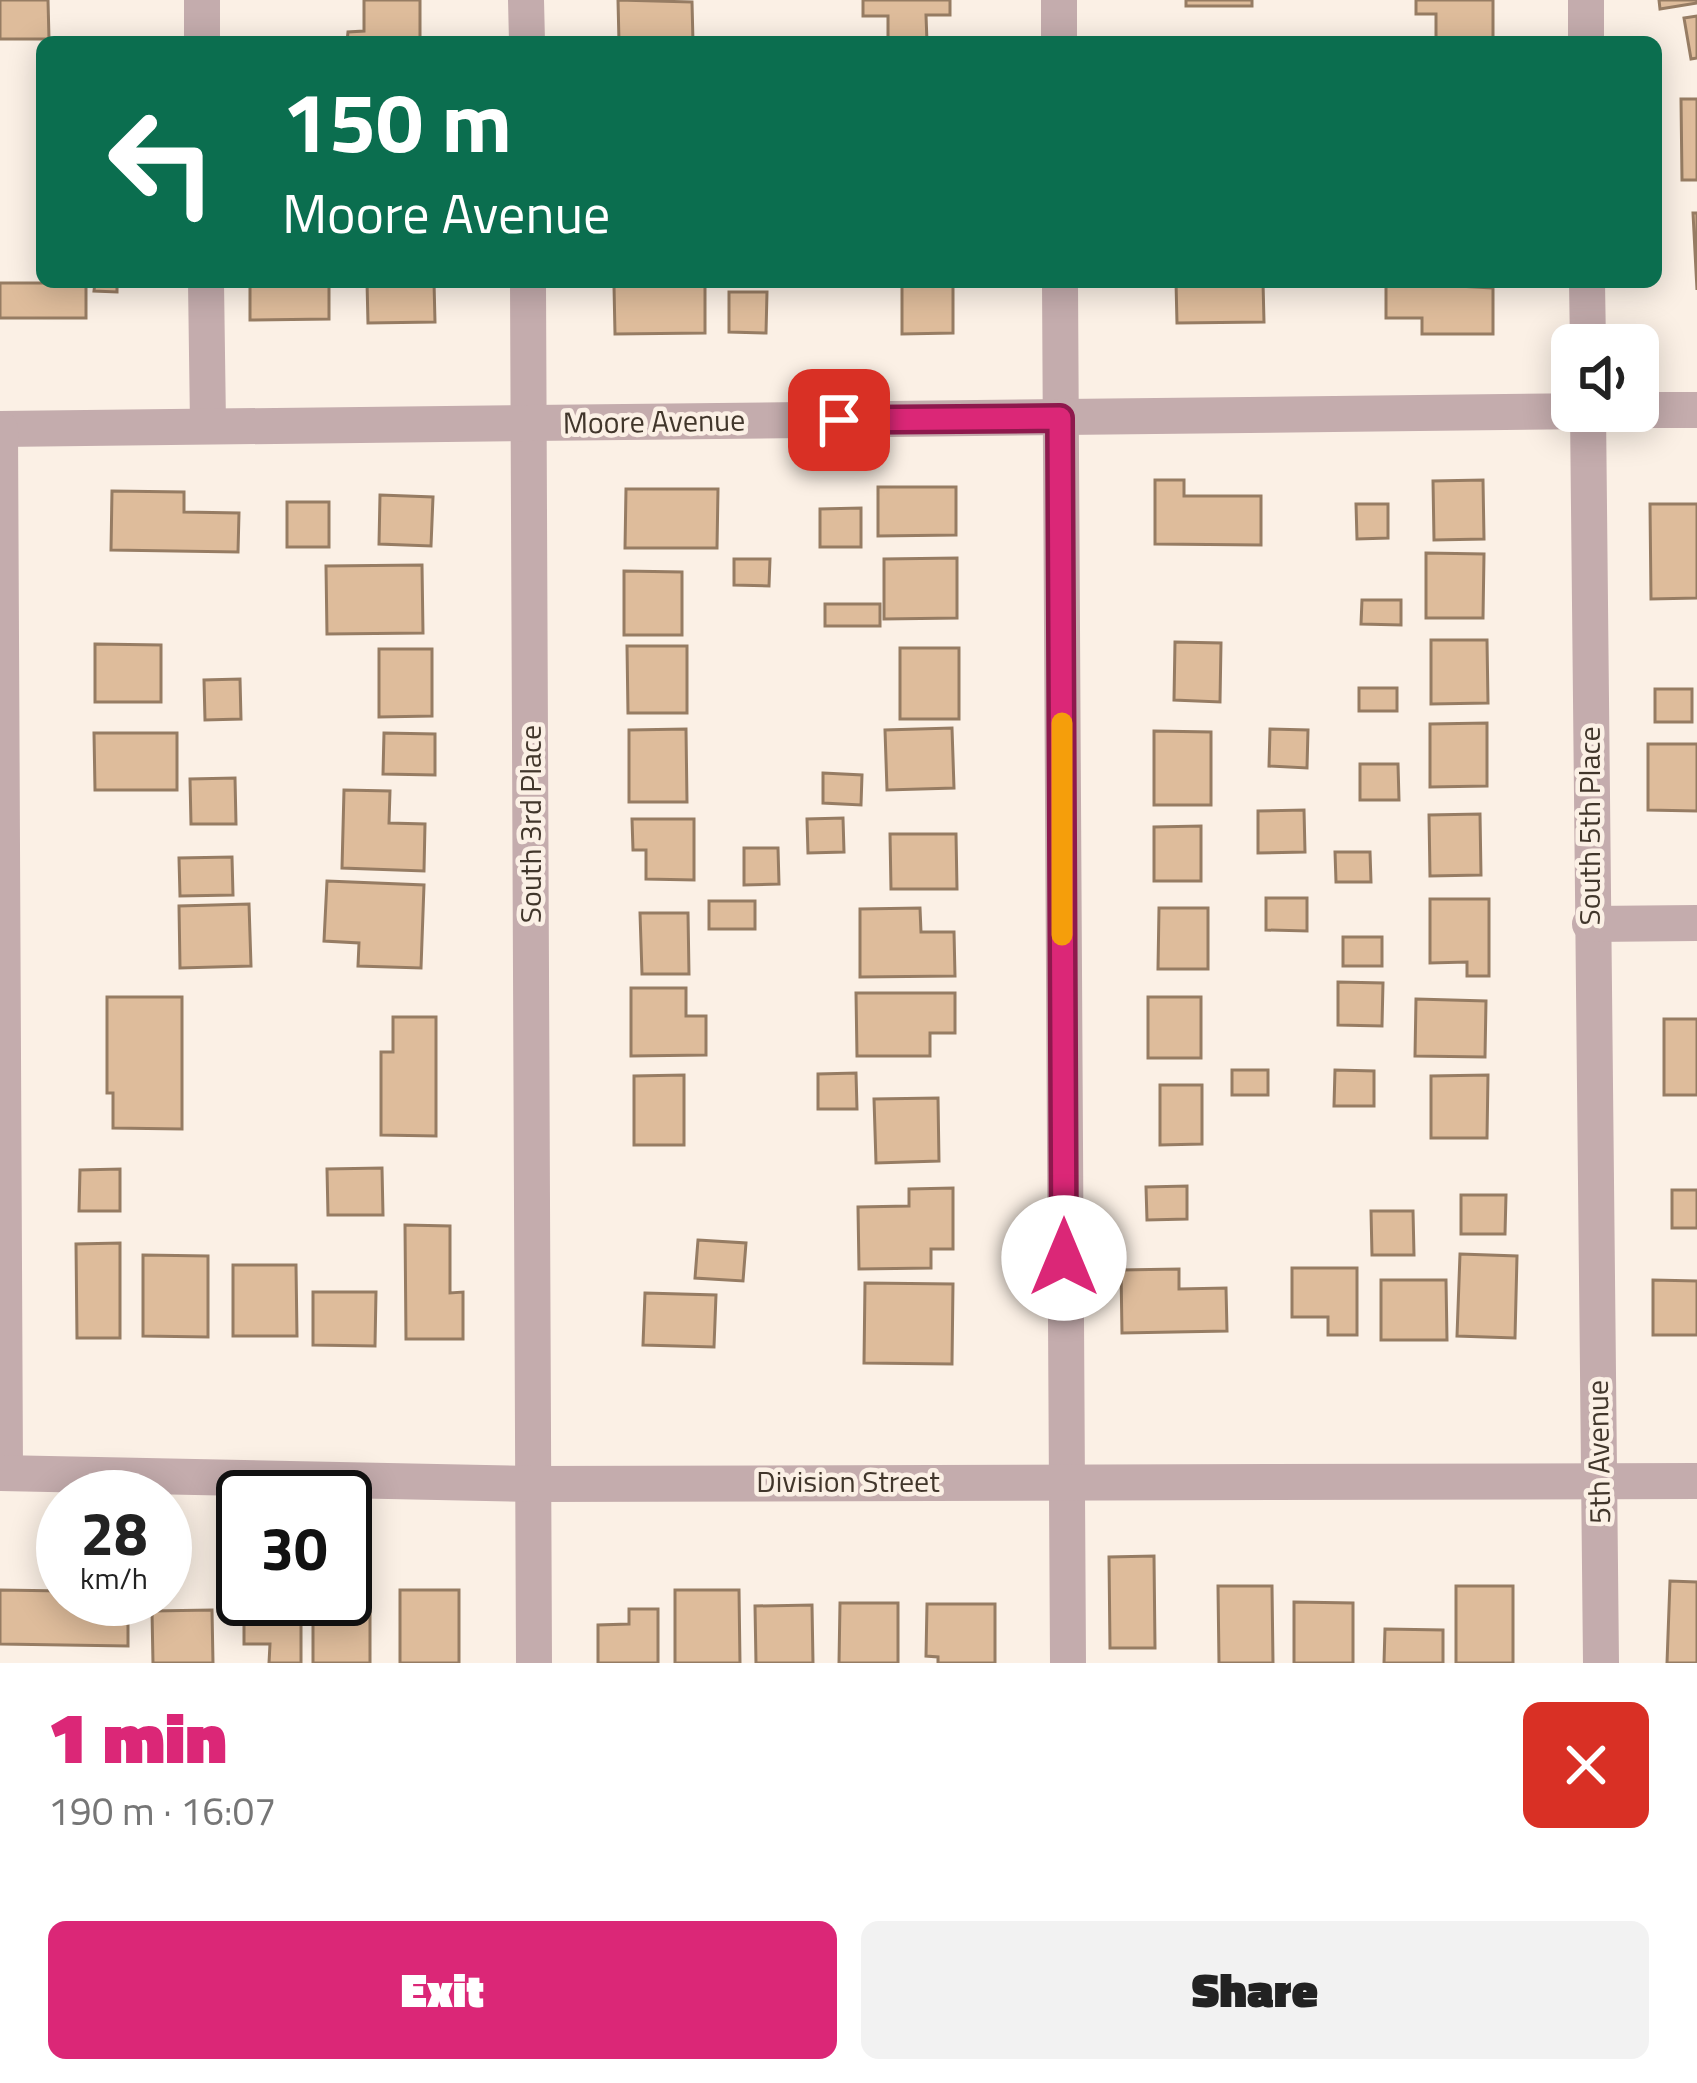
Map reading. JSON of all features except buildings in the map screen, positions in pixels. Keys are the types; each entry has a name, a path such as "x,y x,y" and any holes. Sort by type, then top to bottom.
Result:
{"street":[{"path":"202,0 202,36"},
{"path":"526,0 526,36"},
{"path":"1059,0 1059,36"},
{"path":"1586,0 1586,36"},
{"path":"206,288 208,425"},
{"name":"South 3rd Place","path":"528,288 534,1663"},
{"path":"1060,288 1068,1663"},
{"path":"1587,288 1588,324"},
{"path":"1659,410 1697,410"},
{"name":"Moore Avenue","path":"0,429 1551,412"},
{"path":"0,429 2,1473"},
{"name":"South 5th Place","path":"1592,432 1590,924 1595,1242"},
{"path":"1590,924 1697,923"},
{"name":"5th Avenue","path":"1595,1242 1601,1663"},
{"name":"Division Street","path":"2,1473 533,1484 1697,1481"}],"slow traffic":[{"path":"1062,723 1062,935"}],"route":[{"path":"839,420 1060,418 1064,1258"}]}
